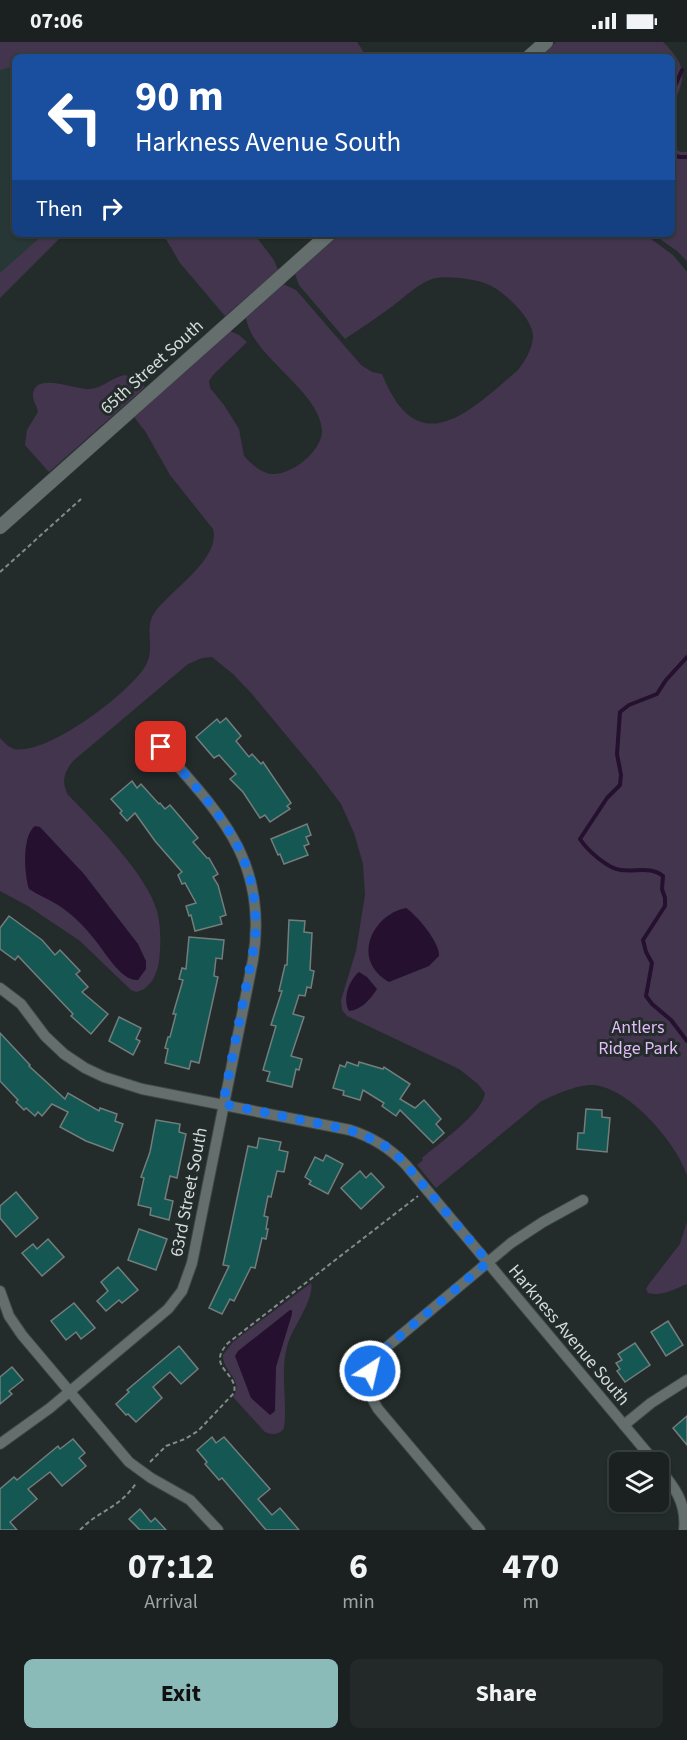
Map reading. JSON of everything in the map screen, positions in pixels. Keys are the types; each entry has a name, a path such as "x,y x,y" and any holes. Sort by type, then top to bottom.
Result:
{"street":[{"path":"532,54 546,42"},
{"name":"65th Street South","path":"0,527 326,237"},
{"name":"63rd Street South","path":"0,1444 40,1417 168,1309 182,1291 192,1263 255,942 256,914 247,864 230,830 148,732"},
{"name":"Harkness Avenue South","path":"0,988 21,1005 54,1045 91,1072 129,1086 350,1130 381,1143 402,1160 646,1452"},
{"path":"480,1530 378,1409 370,1395 371,1367 380,1353 488,1262 534,1227 583,1200"},
{"path":"0,1292 9,1316 17,1329 132,1465 151,1479 190,1500 219,1530"},
{"path":"624,1425 651,1403 687,1380"},
{"path":"669,1480 681,1495 685,1507 684,1530"}],"path":[{"path":"0,572 81,499"},
{"path":"149,1464 166,1446 198,1431 234,1393 234,1383 220,1361 221,1352 228,1343 419,1196"},
{"path":"80,1530 91,1520 120,1502 135,1485"}],"shaded area":[{"path":"0,42 12,54 12,237 54,237 0,284"},
{"path":"35,826 40,827 84,874 138,944 146,961 146,969 138,980 120,971 87,930 68,912 29,889 25,865 26,846"},
{"path":"406,908 427,930 436,944 439,956 429,966 389,982 377,973 371,963 368,951 370,940 375,929 383,920 394,912"},
{"path":"359,972 367,977 377,989 372,997 358,1009 349,1011 346,995 352,980"},
{"path":"290,1310 292,1314 276,1367 275,1411 270,1415 251,1398 235,1356 238,1351"}],"green space":[{"path":"0,42 357,42 365,54 12,54 12,67 0,70"},
{"path":"556,42 663,42 674,54 543,54"},
{"path":"675,55 682,72 675,100"},
{"path":"675,149 687,152 687,261 657,237 675,237"},
{"path":"41,237 61,237 0,298 0,273"},
{"path":"165,237 256,237 274,260 278,270 225,316 180,263"},
{"name":"Antlers Ridge Park","path":"337,237 648,237 673,255 687,272 687,1175 682,1162 662,1133 636,1106 607,1088 587,1085 540,1102 436,1188 417,1165 477,1110 485,1093 478,1084 459,1069 347,1016 342,1010 341,1000 356,951 365,895 363,864 354,833 341,804 316,771 252,694 212,657 202,658 188,664 73,761 64,777 68,795 119,850 152,897 160,929 160,955 155,976 146,988 136,992 131,990 80,941 28,906 0,891 0,738 14,749 29,749 46,743 87,720 124,690 137,677 149,658 150,625 155,612 193,574 210,552 213,529 170,475 145,431 134,417 230,331 247,342 209,381 210,388 239,429 244,456 253,465 270,474 290,470 306,460 321,438 322,430 318,415 310,401 260,346 246,318 283,284 296,290 361,365 372,372 382,374 396,401 412,417 428,423 445,422 481,401 518,370 528,355 533,337 528,322 501,292 487,284 444,277 426,281 345,339 299,285 295,274"},
{"path":"125,375 137,379 145,387 49,472 25,445 27,430 38,412 33,396 36,387 49,383 90,389"},
{"path":"687,1222 687,1284 663,1293 648,1293 646,1289 649,1284 680,1244"},
{"path":"311,1283 310,1296 285,1354 284,1428 278,1433 268,1433 233,1397 236,1391 235,1381 226,1366 223,1355 233,1342"}],"building":[{"path":"226,718 241,736 236,741 249,757 252,754 261,764 263,762 291,803 287,806 290,809 270,822 265,815 260,818 243,792 230,779 236,774 219,755 214,758 196,737 217,719 220,723"},
{"path":"132,781 137,788 141,784 165,809 170,805 198,838 193,842 209,858 218,874 213,877 218,885 226,915 220,917 222,924 195,931 186,906 196,903 185,883 182,884 178,875 182,872 155,841 135,813 127,821 120,813 122,811 111,799"},
{"path":"307,824 311,835 306,837 309,844 304,846 308,855 284,864 271,839"},
{"path":"9,916 42,940 55,955 60,950 80,971 76,974 88,987 82,992 108,1014 91,1034 71,1016 73,1014 18,956 15,960 0,949 0,928"},
{"path":"289,920 305,921 304,932 312,933 310,970 314,971 311,988 307,987 305,996 299,995 293,1014 304,1017 291,1056 302,1059 299,1070 296,1069 292,1087 267,1081 270,1072 263,1070 276,1026 271,1025 282,991 279,991 285,965 287,965"},
{"path":"189,937 224,940 222,959 216,958 214,976 218,977 199,1063 191,1061 189,1069 165,1063 168,1049 165,1048 168,1037 170,1037 176,1014 173,1014 183,980 179,979 182,968 186,969"},
{"path":"119,1017 141,1028 136,1039 140,1041 133,1055 109,1041"},
{"path":"0,1033 29,1066 65,1099 68,1093 99,1111 100,1108 117,1114 115,1121 123,1124 113,1151 86,1141 60,1127 68,1112 52,1104 42,1116 38,1112 35,1116 16,1102 18,1100 0,1081"},
{"path":"347,1062 358,1066 359,1062 383,1069 384,1067 410,1084 400,1099 415,1108 424,1100 441,1119 436,1124 444,1133 433,1143 400,1110 396,1116 382,1106 384,1103 363,1090 360,1100 343,1095 344,1091 333,1088 340,1065 345,1067"},
{"path":"586,1109 602,1110 602,1117 610,1118 607,1152 577,1149 578,1133 584,1133"},
{"path":"156,1120 180,1124 179,1132 186,1134 177,1178 170,1176 165,1199 173,1201 169,1220 150,1215 151,1208 138,1205 144,1178 141,1177 150,1152"},
{"path":"259,1138 281,1142 279,1150 288,1152 284,1172 277,1171 271,1197 268,1196 264,1216 268,1217 266,1229 268,1229 266,1239 262,1238 255,1268 251,1267 234,1301 230,1299 222,1314 209,1308 229,1266 223,1265 248,1146 257,1148"},
{"path":"326,1155 343,1164 328,1194 309,1184 311,1181 305,1177 315,1157 323,1161"},
{"path":"360,1171 366,1178 371,1173 384,1187 361,1209 341,1188"},
{"path":"16,1192 38,1218 16,1237 0,1218 0,1206"},
{"path":"139,1229 167,1239 156,1270 128,1260"},
{"path":"48,1239 64,1257 42,1276 22,1253 33,1244 37,1249"},
{"path":"118,1267 138,1290 122,1303 119,1300 106,1311 97,1301 108,1291 101,1282"},
{"path":"74,1303 95,1328 81,1339 76,1332 66,1340 51,1321"},
{"path":"668,1321 683,1345 666,1356 651,1332"},
{"path":"635,1343 650,1365 625,1382 617,1371 620,1369 616,1363 622,1360 618,1354"},
{"path":"179,1346 198,1369 181,1384 170,1372 153,1387 162,1398 136,1422 116,1404 129,1392 127,1390"},
{"path":"12,1367 23,1380 9,1391 12,1394 0,1404 0,1377"},
{"path":"687,1416 687,1445 673,1428"},
{"path":"212,1437 216,1443 224,1437 270,1489 258,1499 272,1515 280,1508 299,1530 266,1530 222,1478 219,1480 205,1464 207,1462 197,1450"},
{"path":"73,1439 85,1453 79,1458 86,1466 62,1486 50,1472 28,1489 37,1499 10,1522 17,1530 0,1530 0,1489 14,1477 17,1480 58,1446 60,1449"},
{"path":"140,1509 151,1522 155,1518 166,1530 140,1530 129,1519"}],"waterway":[{"path":"675,86 682,70"},
{"path":"675,156 687,157"},
{"path":"687,657 666,680 657,694 629,705 620,712 617,754 621,775 620,785 607,798 580,839 598,858 616,869 648,870 663,876 662,889 665,906 643,940 652,963 646,996 671,1020 687,1041"}],"route":[{"path":"161,747 230,830 247,864 254,893 256,914 253,960 223,1104 350,1130 381,1143 402,1160 488,1262 377,1356 370,1371"}]}
